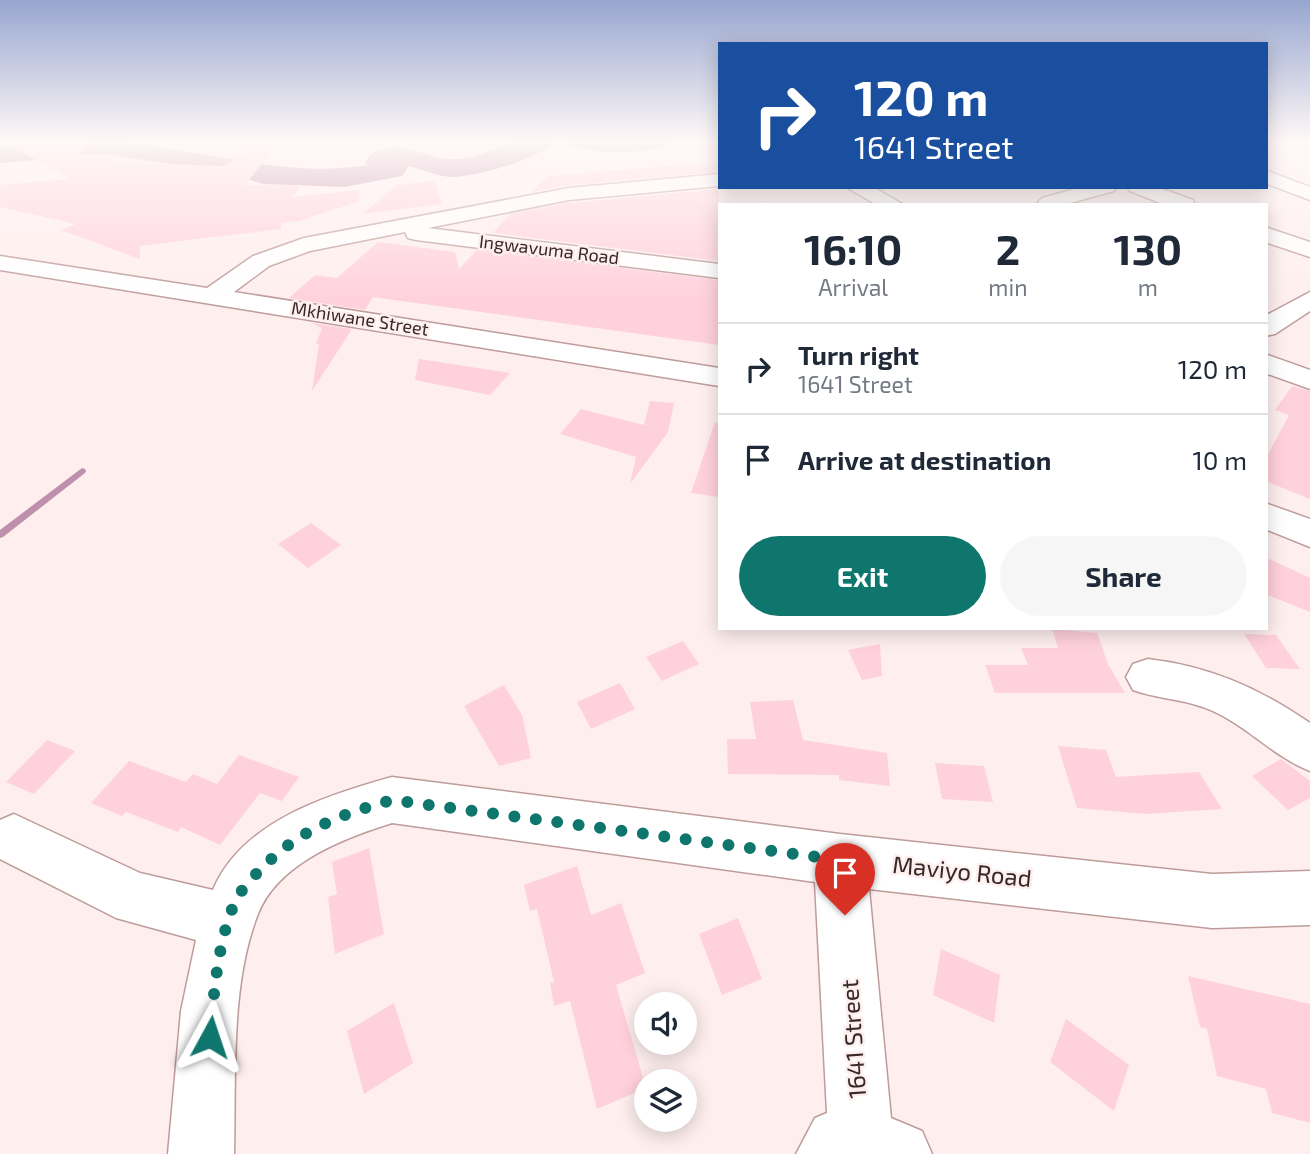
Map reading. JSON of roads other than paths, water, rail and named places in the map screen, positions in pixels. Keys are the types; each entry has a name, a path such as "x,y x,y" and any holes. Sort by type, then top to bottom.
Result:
{"street":[{"path":"213,296 261,261 304,245 572,194"},
{"path":"870,194 890,203"},
{"path":"1049,202 1081,194"},
{"path":"1155,194 1180,203"},
{"name":"Ingwavuma Road","path":"378,229 718,271"},
{"path":"1268,235 1310,250"},
{"name":"Mkhiwane Street","path":"0,263 718,377"},
{"path":"1268,326 1310,300"},
{"path":"1268,364 1310,380"},
{"path":"1268,515 1310,534"},
{"path":"1148,677 1202,685 1248,704 1310,750"},
{"name":"Maviyo Road","path":"201,1154 215,985 234,902 254,876 303,833 345,813 392,800 840,860 1212,901 1310,898"},
{"path":"14,839 135,899 229,921"},
{"name":"1641 Street","path":"840,860 863,1149"}],"waterway":[{"path":"0,535 82,471"}]}
